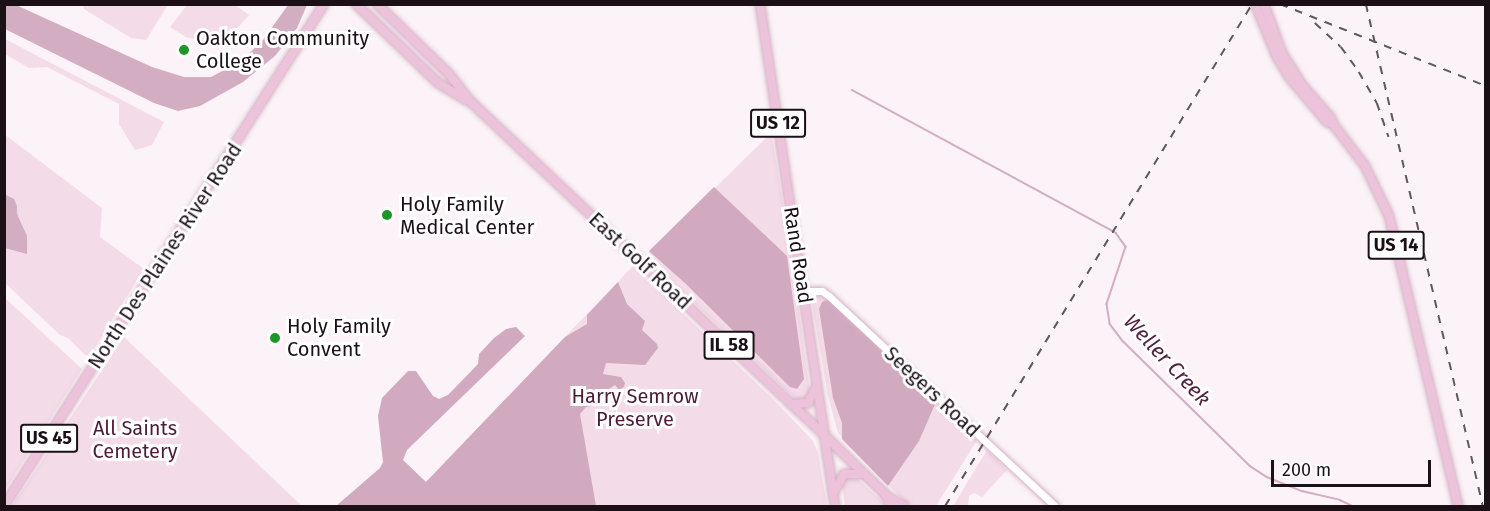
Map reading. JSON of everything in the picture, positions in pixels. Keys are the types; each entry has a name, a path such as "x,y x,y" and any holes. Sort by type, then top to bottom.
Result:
{"main road":[{"name":"North Des Plaines River Road","path":"4,506 324,4"},
{"name":"East Golf Road","path":"356,4 438,83 472,103"},
{"name":"East Golf Road","path":"377,4 449,74 472,103 864,475 904,507"},
{"name":"Rand Road","path":"760,4 835,507"},
{"name":"US 14","path":"1255,4 1277,57 1289,76 1327,122 1333,124"},
{"name":"US 14","path":"1264,4 1286,61 1302,85 1332,118 1333,124 1365,166 1389,216 1458,507"},
{"path":"791,404 808,403 817,383"},
{"path":"833,494 844,474 864,475"},
{"name":"East Golf Road","path":"885,494 891,507"}],"street":[{"name":"Seegers Road","path":"804,291 822,291 829,296 1055,507"}],"green space":[{"path":"83,4 168,5 146,40 131,38 84,9"},
{"path":"187,5 235,5 249,15 233,33 216,41 202,41 186,37 170,27"},
{"path":"5,39 164,122 152,145 135,150 119,124 119,104 47,67 29,68 5,54"},
{"path":"4,134 102,208 100,237 144,269 90,355 85,355 68,338 60,335 5,283"},
{"name":"Harry Semrow Preserve","path":"768,136 772,136 792,262 810,392 805,400 797,400 792,396 645,256"},
{"name":"Harry Semrow Preserve","path":"633,266 774,400 813,441 818,453 827,506 452,506 426,482"},
{"path":"817,295 828,300 977,440 936,506 909,506 838,433 828,396 812,303"},
{"name":"All Saints Cemetery","path":"5,298 82,369 5,490"},
{"name":"All Saints Cemetery","path":"124,337 302,506 12,506"},
{"path":"987,450 1007,470 982,497 974,493 969,496 968,506 953,506"},
{"path":"846,477 858,479 887,506 845,506 842,484"}],"shaded area":[{"path":"4,5 16,5 152,67 184,77 211,77 241,61 263,40 288,5 307,5 297,28 275,56 243,82 200,106 178,111 154,103 5,29"},
{"name":"Harry Semrow Preserve","path":"714,187 787,256 804,379 797,389 790,387 687,285 649,251"},
{"path":"4,194 14,199 17,206 17,214 27,236 27,254 5,248"},
{"path":"618,282 627,304 645,321 642,330 657,344 658,348 645,365 606,363 603,374 621,377 625,383 624,387 619,390 615,385 601,394 596,405 586,407 580,414 596,506 336,506 380,468 383,462 378,416 382,398 408,371 416,371 433,396 439,399 448,395 478,364 479,354 506,329 516,327 525,336 407,450 403,460 426,482 565,337 587,324 587,315"},
{"path":"828,300 936,402 919,441 888,486 842,439 842,423 833,398 819,309 822,302"}],"waterway":[{"name":"Weller Creek","path":"852,90 1116,233 1126,247 1107,304 1110,324 1123,341 1250,466 1267,477 1302,491 1340,500 1353,506"}],"railway":[{"path":"945,506 1252,4"},
{"path":"1280,4 1486,86"},
{"path":"1366,4 1483,506"},
{"path":"1315,23 1341,47 1359,72 1377,103 1389,137"}],"place":[{"name":"Oakton Community College","path":"184,50"},
{"name":"Holy Family Medical Center","path":"387,215"},
{"name":"Holy Family Convent","path":"275,338"}]}
